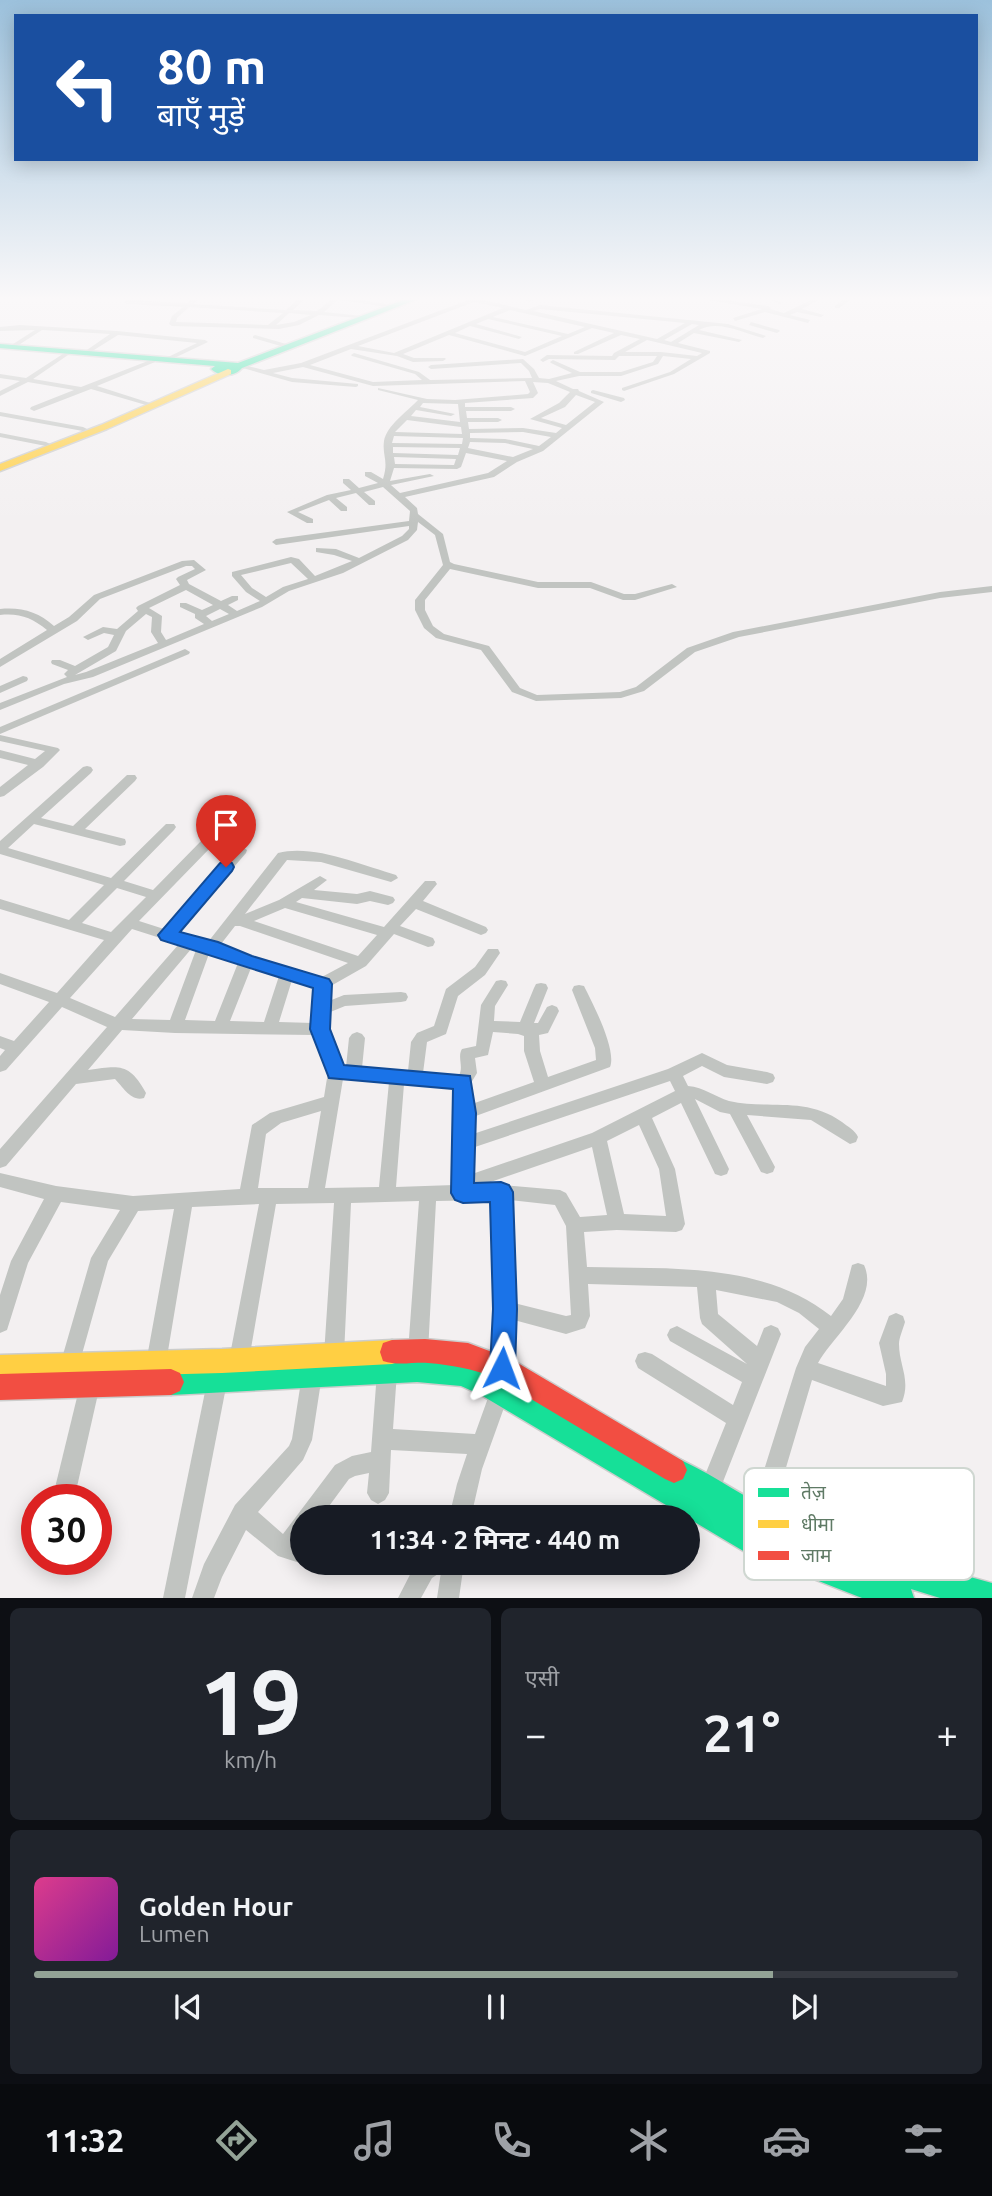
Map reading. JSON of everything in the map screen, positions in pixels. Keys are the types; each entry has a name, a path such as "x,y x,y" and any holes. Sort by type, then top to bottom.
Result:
{"main road":[{"path":"0,461 212,375"},
{"path":"0,467 104,427 213,375"},
{"path":"0,1367 70,1365 93,1374 226,1368 334,1353 418,1352 468,1355 502,1368 744,1509"},
{"path":"0,1387 156,1363 312,1375 387,1371 461,1374 500,1392 744,1536"},
{"path":"853,1580 900,1598"},
{"path":"926,1580 992,1597"}],"street":[{"path":"0,394 35,375"},
{"path":"34,409 121,375"},
{"path":"270,375 292,380 378,386 419,382 532,379 549,381 576,390 600,402 540,449 514,460 491,475 400,496"},
{"path":"337,375 422,399 511,409"},
{"path":"419,375 428,382"},
{"path":"456,403 530,396 534,394 532,375"},
{"path":"549,381 579,375"},
{"path":"582,375 583,386 589,391 621,400"},
{"path":"603,375 601,376 614,381"},
{"path":"624,389 665,375"},
{"path":"0,376 85,388 146,403"},
{"path":"419,382 422,399"},
{"path":"589,391 605,388"},
{"path":"567,427 534,419 562,405 576,390"},
{"path":"385,484 391,466 388,445 390,434 422,399"},
{"path":"456,403 463,437 457,467"},
{"path":"414,408 451,414"},
{"path":"0,414 83,429"},
{"path":"404,417 463,437 514,460"},
{"path":"389,455 463,437 498,420"},
{"path":"388,445 523,430 556,435"},
{"path":"390,434 463,437 540,449"},
{"path":"0,435 46,444"},
{"path":"391,466 457,467 477,477"},
{"path":"2,704 61,681 89,675 167,643 267,601 286,589 359,561 405,538 413,530 414,510 385,484 368,474"},
{"path":"310,521 291,512 329,494 430,475"},
{"path":"346,481 372,503"},
{"path":"329,494 344,509"},
{"path":"276,542 415,519 439,534 447,565"},
{"path":"319,550 336,552 359,561"},
{"path":"267,601 248,590 236,574 265,565 293,561 314,580"},
{"path":"0,664 74,619 97,597 188,562 194,563 201,570 181,579 186,586 236,614"},
{"path":"447,565 538,585 591,585 623,597 635,597 672,587"},
{"path":"447,565 419,600 420,610 429,628 440,636 485,648 516,690 536,698 621,695 640,690 691,650 737,634 940,595 992,589"},
{"path":"0,731 185,652 167,643 156,632 157,617 141,608 186,586"},
{"path":"210,624 198,617 235,597"},
{"path":"1,612 11,603"},
{"path":"183,605 202,614"},
{"path":"61,681 112,649 120,632 145,610"},
{"path":"1,612 29,612 54,631"},
{"path":"88,637 103,630 120,632"},
{"path":"56,662 76,670"},
{"path":"0,691 23,679"},
{"path":"0,738 54,750 39,764 2,788"},
{"path":"0,754 39,764"},
{"path":"0,849 87,769"},
{"path":"76,831 131,778"},
{"path":"32,820 120,842"},
{"path":"72,925 116,884 170,827"},
{"path":"0,1066 114,938 207,843"},
{"path":"0,849 156,895"},
{"path":"167,935 241,850"},
{"path":"175,1027 208,947 234,923 271,868 283,856 288,854 326,860 391,878"},
{"path":"234,923 284,903 320,880"},
{"path":"130,923 322,984 361,962 430,884"},
{"path":"300,893 358,899 370,896 388,900"},
{"path":"413,902 481,930"},
{"path":"284,903 428,942"},
{"path":"0,904 114,938"},
{"path":"234,923 361,962"},
{"path":"1,1157 189,942"},
{"path":"415,1078 419,1042 422,1037 441,1030 451,993 480,971 492,953"},
{"path":"221,1025 246,961"},
{"path":"269,1028 287,974"},
{"path":"0,978 116,1024 320,1029"},
{"path":"322,984 320,1029 345,1073"},
{"path":"463,1188 463,1082 468,1077 467,1053 483,1051 488,1005 501,985"},
{"path":"541,988 527,1030 543,1086"},
{"path":"465,1113 604,1063 603,1048 579,990"},
{"path":"322,1009 344,1001 401,997"},
{"path":"485,1026 543,1029 552,1011"},
{"path":"315,1195 331,1101 345,1073 357,1038"},
{"path":"0,1042 17,1048"},
{"path":"463,1144 674,1073 702,1059 724,1071 767,1078"},
{"path":"71,1078 118,1072 138,1093"},
{"path":"345,1073 463,1082"},
{"path":"674,1073 721,1169"},
{"path":"387,1194 397,1076"},
{"path":"0,1180 56,1194 133,1204 269,1195 428,1194 463,1188 598,1138 685,1094 698,1093 719,1104 735,1108 813,1114 850,1137"},
{"path":"248,1196 258,1130 276,1118 331,1101"},
{"path":"735,1108 767,1167"},
{"path":"575,1225 617,1222 676,1224 667,1169 643,1116"},
{"path":"598,1138 617,1222"},
{"path":"463,1188 560,1198 575,1225 581,1316 574,1325 505,1309"},
{"path":"462,1505 479,1444 500,1392 505,1309 501,1192"},
{"path":"0,1324 20,1261 56,1194"},
{"path":"418,1352 428,1194"},
{"path":"174,1598 226,1368 269,1195"},
{"path":"334,1374 343,1195"},
{"path":"156,1363 184,1202"},
{"path":"70,1365 100,1258 133,1204"},
{"path":"775,1468 806,1368 813,1352 851,1306 858,1271"},
{"path":"578,1275 706,1279 779,1294 806,1307 832,1328"},
{"path":"706,1279 709,1318 757,1370"},
{"path":"806,1368 883,1396 895,1395 896,1374 889,1343 896,1322"},
{"path":"701,1513 771,1334"},
{"path":"677,1335 757,1370"},
{"path":"645,1361 738,1419"},
{"path":"379,1493 387,1371"},
{"path":"67,1484 93,1374"},
{"path":"203,1598 212,1572 243,1513 296,1453 302,1440 312,1375"},
{"path":"382,1439 479,1444"},
{"path":"317,1505 342,1472 352,1466 380,1461"},
{"path":"243,1513 290,1547"},
{"path":"409,1598 422,1575"},
{"path":"445,1575 448,1598"}],"traffic: fast":[{"path":"171,1382 417,1370 461,1374 490,1386 744,1536"},
{"path":"674,1470 744,1511"},
{"path":"853,1580 900,1598"},
{"path":"930,1580 992,1597"}],"traffic: slow":[{"path":"0,468 104,427 222,375"},
{"path":"0,1367 222,1361 392,1352"}],"traffic: jam":[{"path":"392,1352 425,1351 468,1355 502,1368 674,1470"},
{"path":"0,1387 171,1382"}],"route":[{"path":"226,867 167,935 204,947 212,946 246,961 322,984 320,1029 336,1072 463,1082 463,1193 501,1192 505,1309 502,1368"}]}
